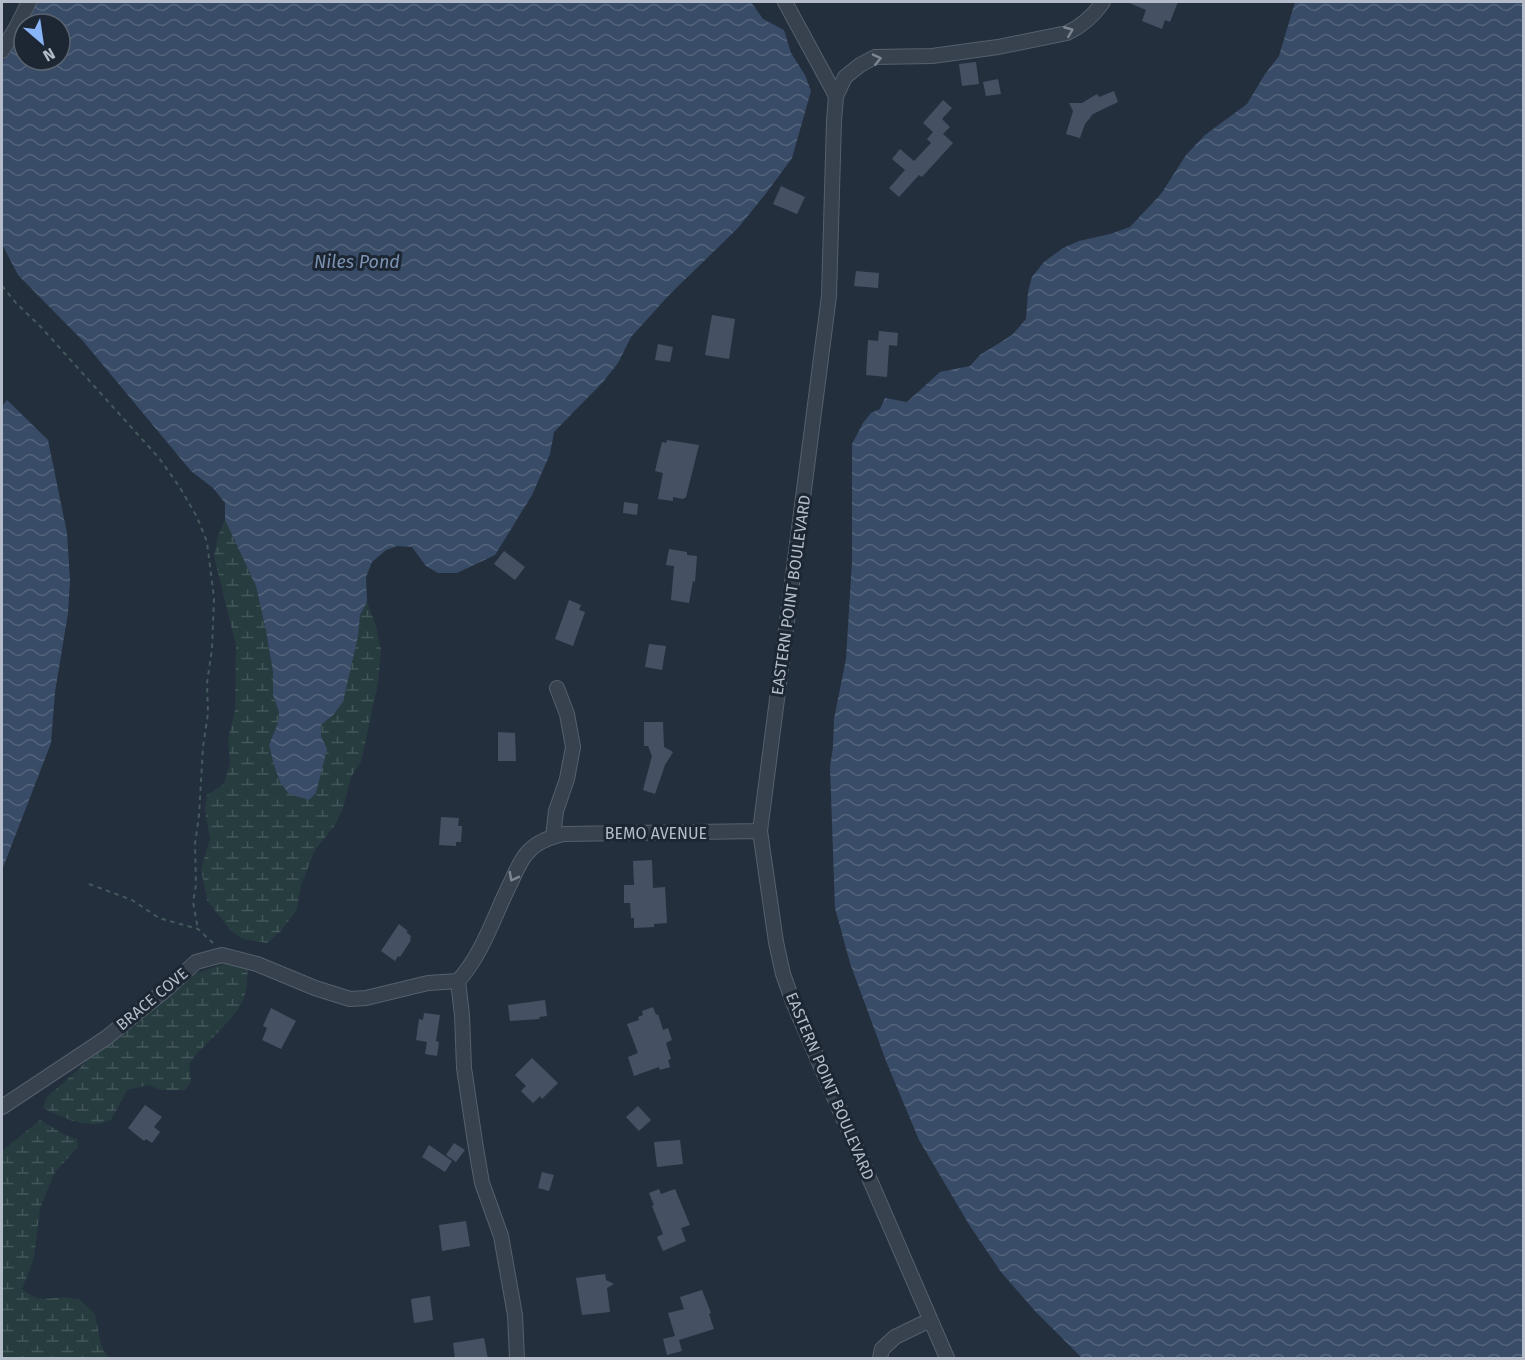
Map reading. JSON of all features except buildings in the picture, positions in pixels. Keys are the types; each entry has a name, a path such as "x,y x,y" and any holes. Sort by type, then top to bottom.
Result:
{"street":[{"path":"2,51 29,2"},
{"path":"785,2 836,96"},
{"path":"836,96 845,77 875,57 932,56 998,47 1067,33 1077,29 1103,2"},
{"name":"EASTERN POINT BOULEVARD","path":"836,96 828,307 760,831 774,932 783,974 808,1040 947,1359"},
{"path":"222,955 257,964 315,988 350,999 391,993 428,983 458,981 478,952 498,906 527,852 544,840 553,837 556,811 567,779 573,747 567,714 557,688"},
{"name":"BEMO AVENUE","path":"553,837 564,834 760,831"},
{"name":"BRACE COVE","path":"2,1107 106,1038 196,962 222,955"},
{"path":"458,981 464,1068 475,1142 482,1183 501,1236 515,1315 517,1359"},
{"path":"880,1359 882,1349 895,1337 930,1320"}],"path":[{"path":"2,286 159,458 193,509 207,542 214,598 212,649 207,683 208,713 203,747 200,815 195,844 196,885 193,902 198,929"},
{"path":"89,884 132,900 159,918 198,929 222,955"}],"green space":[{"path":"225,520 256,586 266,631 273,672 273,695 279,712 278,723 269,745 316,793 326,749 321,736 321,724 333,715 358,636 360,615 367,602 376,626 381,650 378,683 361,762 351,777 343,808 335,825 315,850 301,885 297,909 281,931 267,943 243,939 231,931 207,900 201,869 210,839 205,810 207,795 224,784 230,763 228,739 235,710 236,646 214,556 218,536"},
{"path":"247,960 247,984 243,1001 189,1064 191,1081 185,1090 160,1090 149,1085 127,1090 111,1120 102,1123 77,1122 43,1108 47,1097 79,1069 98,1048 125,1026 160,1004 195,974 223,964"},
{"path":"40,1120 65,1135 77,1139 78,1147 55,1172 40,1208 34,1258 22,1289 32,1296 43,1299 66,1297 80,1300 95,1314 101,1345 109,1358 2,1358 2,1151"}],"water":[{"name":"Niles Pond","path":"37,2 751,2 763,19 784,30 791,53 805,75 811,91 792,158 738,228 670,294 631,337 618,363 603,382 554,432 550,454 532,495 495,555 457,573 438,573 426,566 412,547 397,546 386,550 372,562 366,577 367,602 360,615 358,636 343,702 321,725 321,736 327,749 316,793 309,800 289,794 280,782 274,765 269,745 278,723 279,712 273,695 273,672 266,631 256,586 225,520 225,503 213,488 191,471 83,341 18,275 2,244 2,63 12,46 12,72 72,72 72,12 32,12"},
{"path":"1295,2 1523,2 1523,1358 1082,1358 1035,1311 1001,1272 970,1226 919,1140 886,1061 850,963 835,908 830,767 834,719 846,659 852,561 852,444 863,423 871,413 880,409 885,398 907,402 940,372 970,366 980,355 1012,335 1026,319 1028,292 1032,277 1044,262 1063,248 1079,241 1130,227 1161,194 1186,155 1205,135 1247,104 1279,56"},
{"path":"7,400 48,440 67,533 70,581 68,613 55,692 51,743 2,870 2,406"}]}
